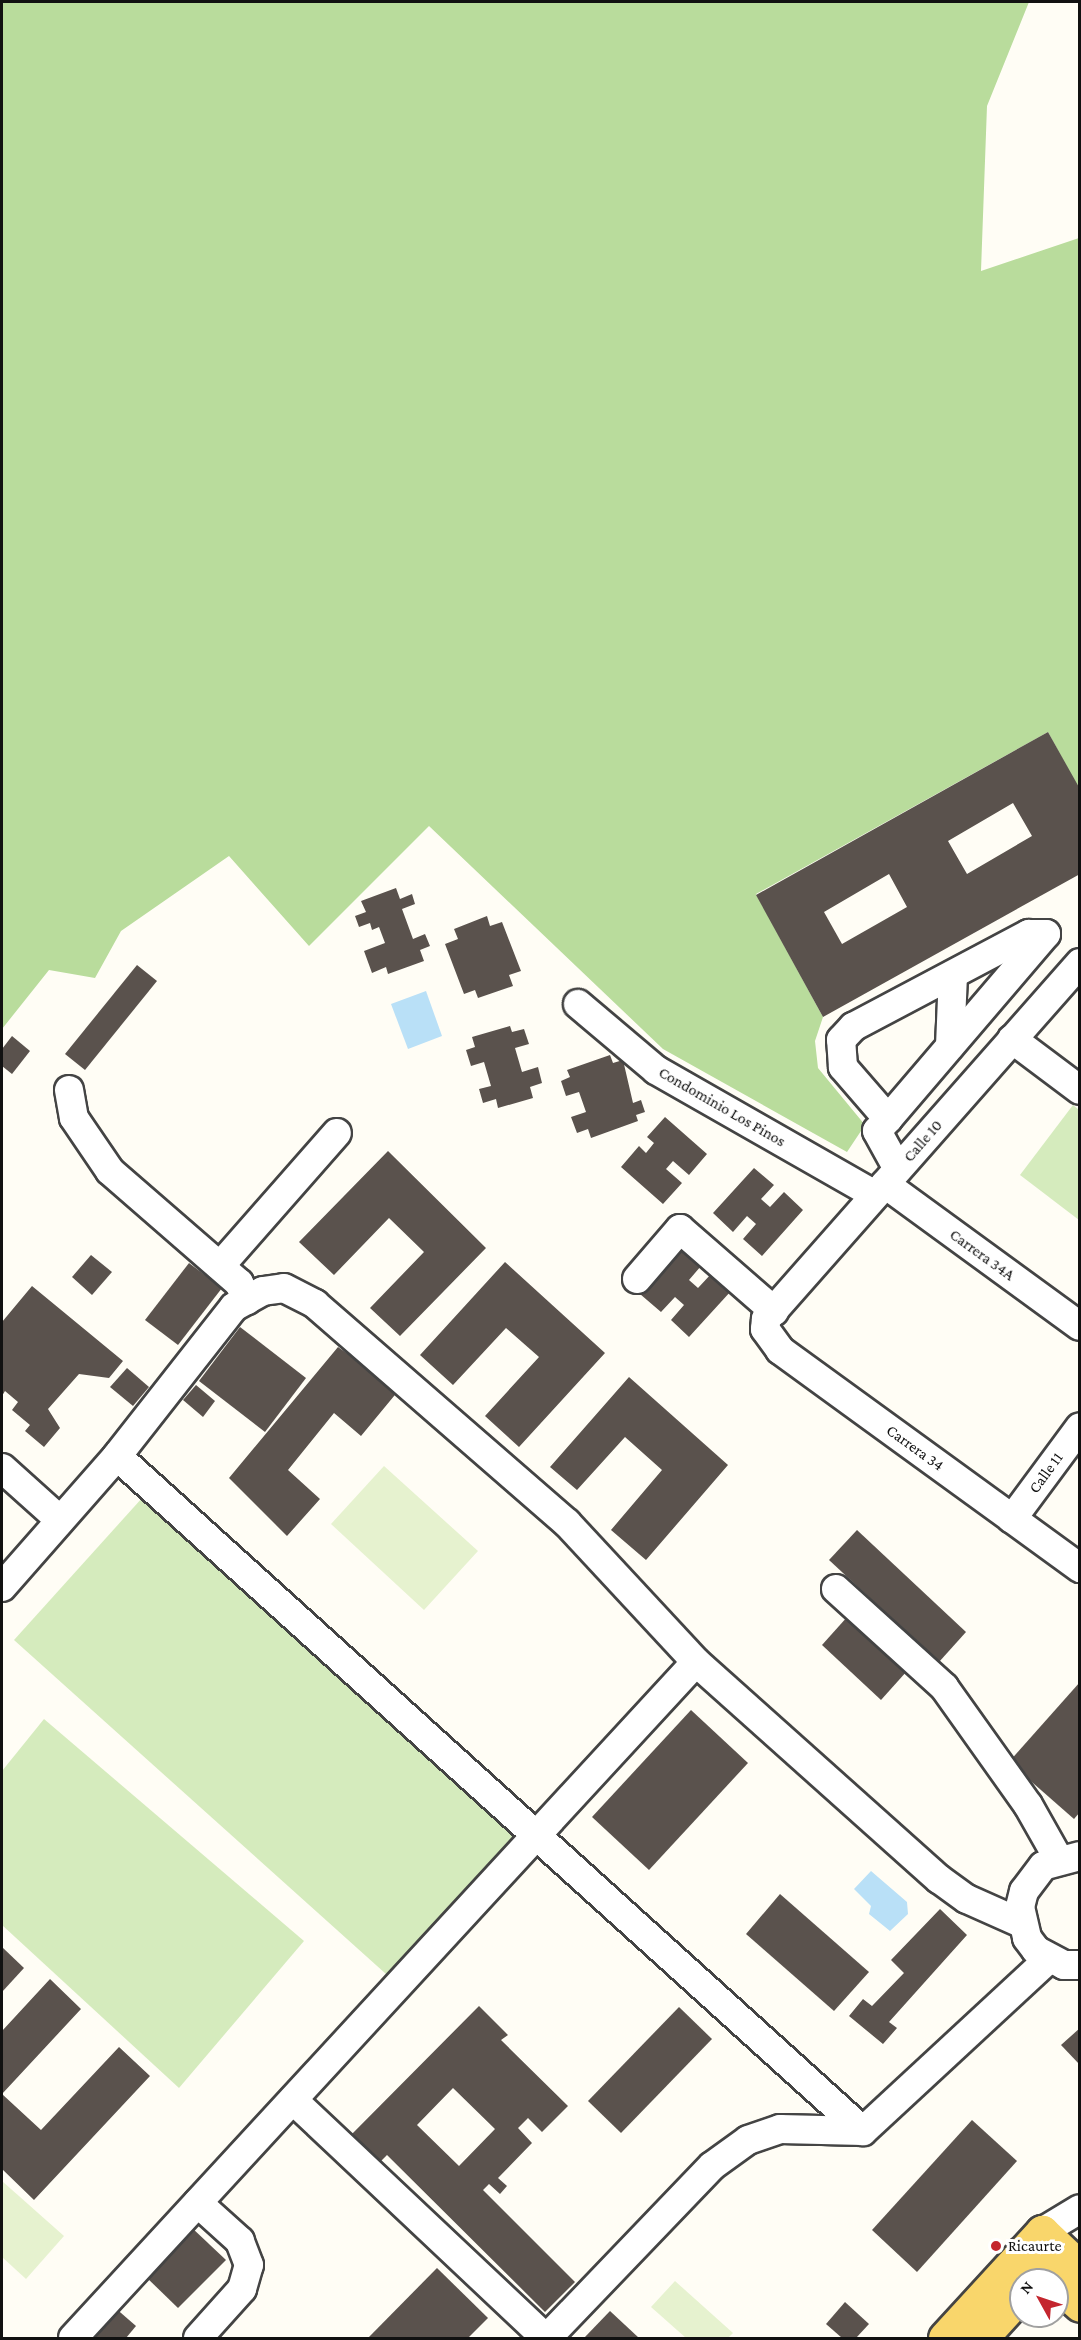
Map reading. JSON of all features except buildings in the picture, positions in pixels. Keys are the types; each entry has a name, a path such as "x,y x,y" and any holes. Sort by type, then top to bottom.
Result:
{"main road":[{"path":"1069,2293 1080,2305"},
{"path":"945,2338 1009,2294"},
{"path":"981,2338 1009,2308"}],"street":[{"path":"886,1183 877,1131 888,1119 1046,934 1032,932 853,1027 841,1040 843,1067 888,1119"},
{"name":"Calle 10","path":"770,1315 1080,963"},
{"path":"950,1046 954,975"},
{"name":"Condominio Los Pinos","path":"578,1004 656,1070 886,1183"},
{"path":"1012,1039 1080,1090"},
{"path":"69,1090 74,1118 110,1171 239,1283 247,1300"},
{"path":"220,1266 337,1133"},
{"name":"Carrera 34A","path":"886,1183 1080,1326"},
{"path":"637,1279 680,1229 770,1315"},
{"path":"2,1587 117,1456 234,1307 247,1300 284,1288 315,1304 567,1523 696,1662 939,1879 968,1899 1021,1923"},
{"name":"Carrera 34","path":"770,1315 769,1339 780,1350 1080,1568"},
{"name":"Calle 11","path":"1012,1519 1080,1427"},
{"path":"117,1456 863,2131"},
{"path":"2,1468 60,1520"},
{"path":"836,1589 944,1687 1069,1857 1043,1866 1024,1891 1021,1923 1027,1938 1049,1959 1080,1965"},
{"path":"73,2338 696,1662"},
{"path":"293,2100 536,2335 712,2166 748,2140 780,2129 863,2131 1049,1959"},
{"path":"198,2203 240,2241 249,2265 242,2289 198,2338"},
{"path":"1046,2268 1080,2211"}],"green space":[{"path":"2,2 1029,2 987,106 981,271 1079,238 1079,789 1048,732 756,894 823,1017 815,1041 818,1068 865,1125 847,1152 663,1049 429,826 309,946 229,856 121,931 95,978 49,970 2,1029"},
{"path":"1073,1105 1079,1110 1079,1220 1020,1175"},
{"path":"384,1466 478,1551 424,1610 331,1524"},
{"path":"152,1487 534,1829 396,1983 14,1640"},
{"path":"44,1719 304,1941 179,2088 2,1925 2,1771"},
{"path":"2,2181 64,2236 26,2279 2,2257"},
{"path":"675,2281 733,2333 728,2338 686,2338 651,2307"}],"water":[{"path":"426,991 442,1036 408,1049 391,1004"},
{"path":"871,1871 907,1902 908,1914 890,1931 869,1914 871,1906 854,1889"}],"place":[{"name":"Ricaurte","path":"996,2246"}]}
